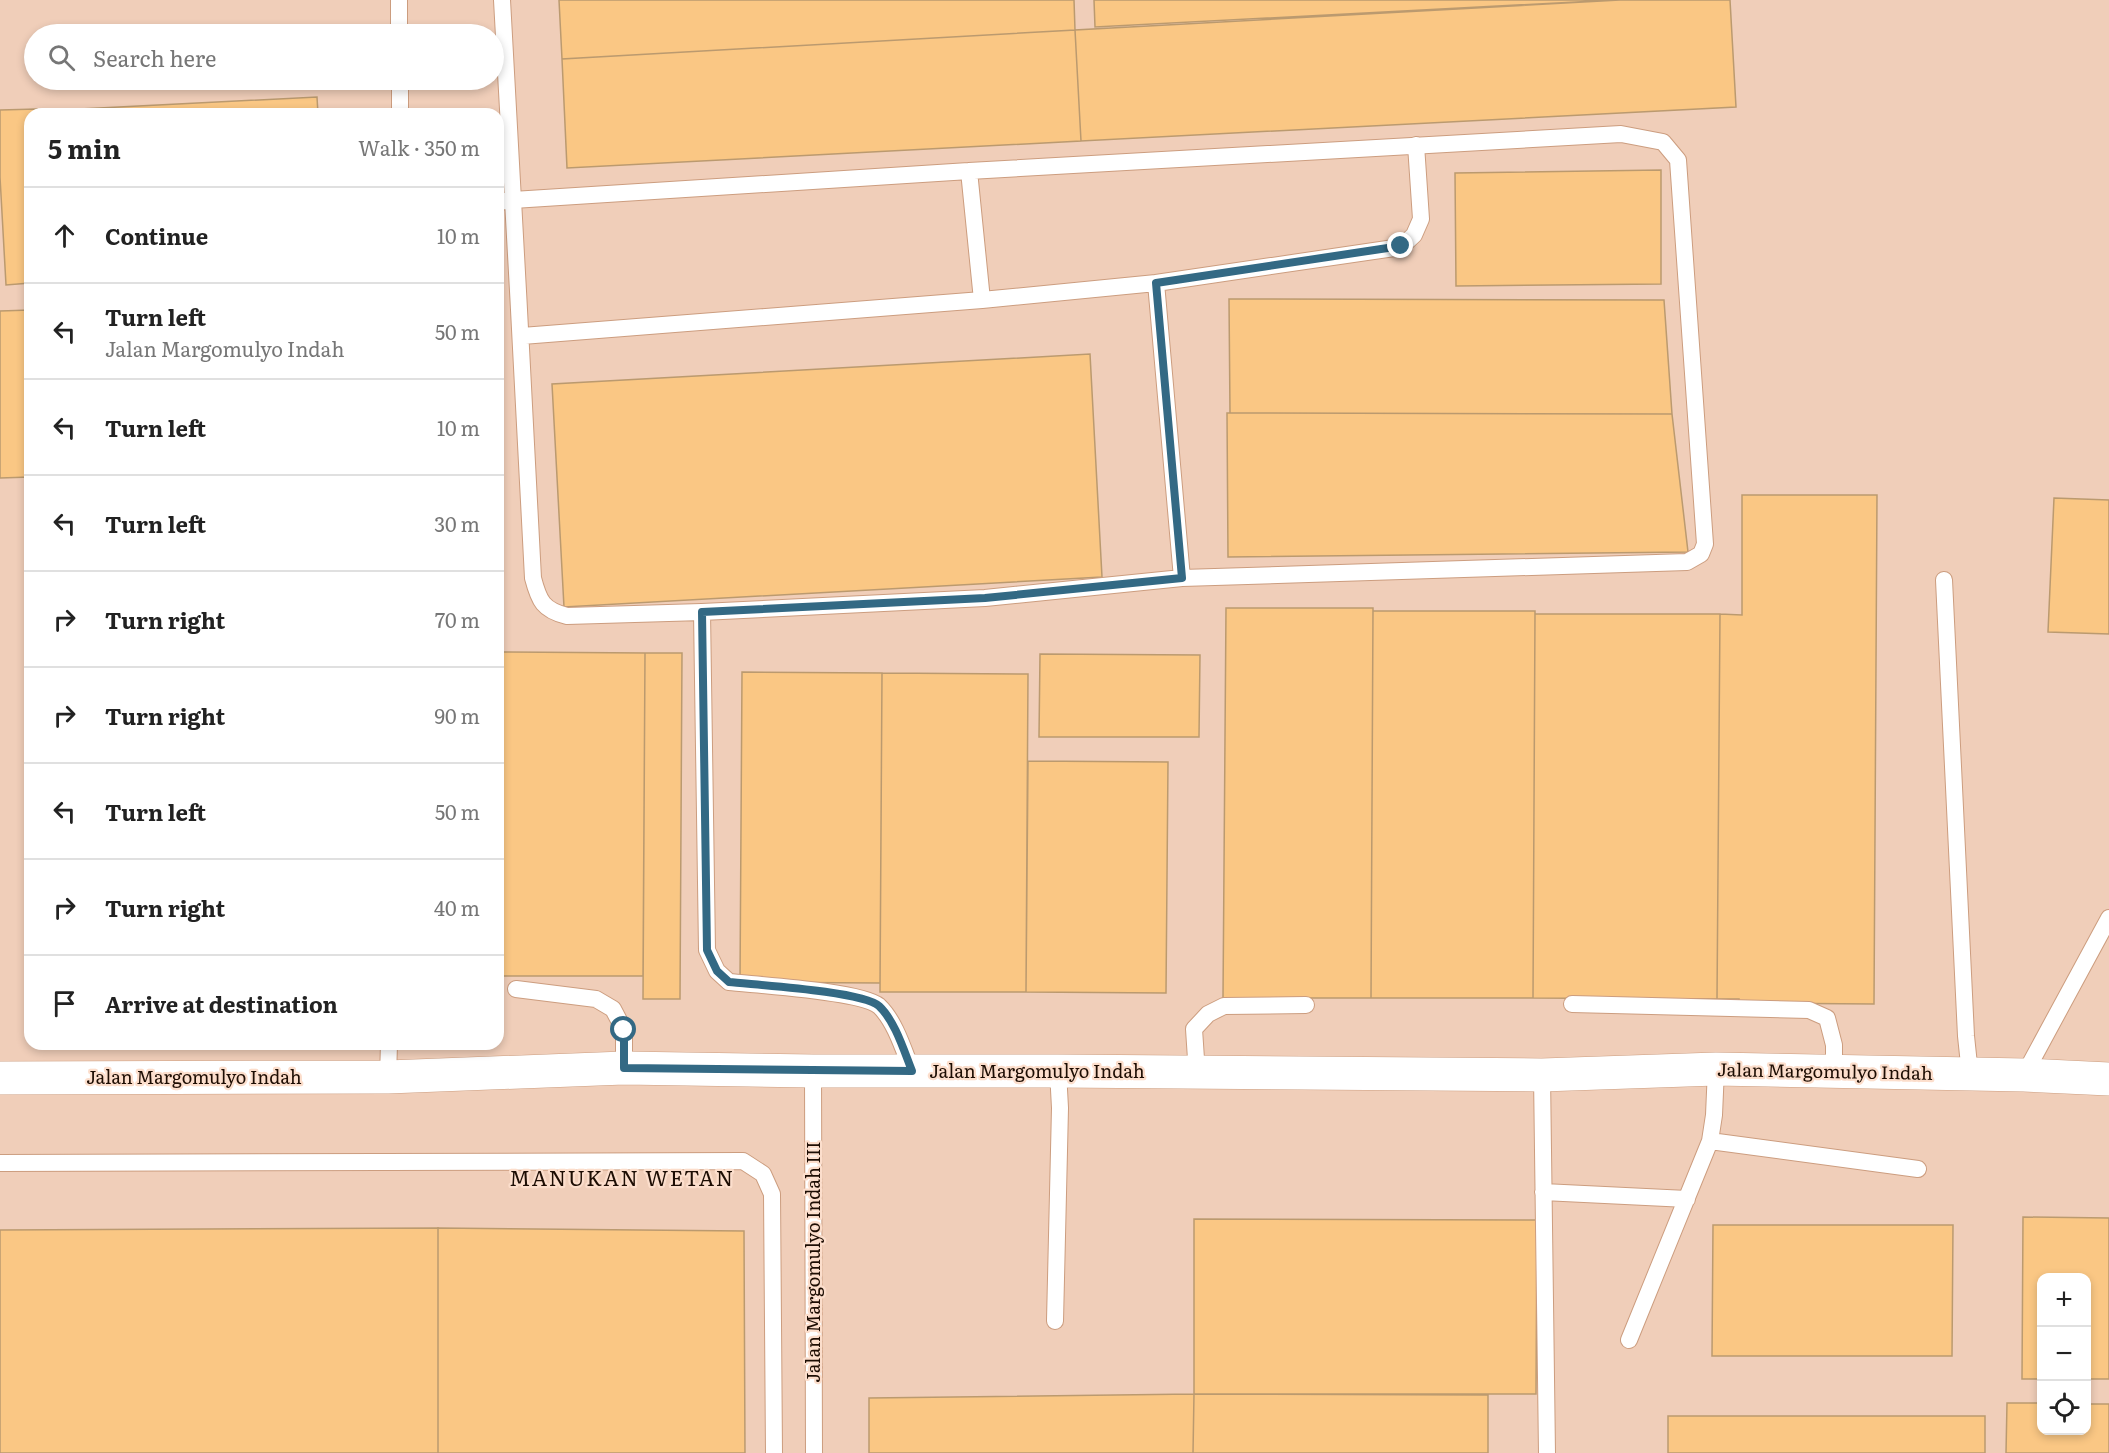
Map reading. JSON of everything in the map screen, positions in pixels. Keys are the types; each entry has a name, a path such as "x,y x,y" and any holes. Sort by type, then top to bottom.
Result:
{"street":[{"name":"Jalan Margomulyo Indah","path":"0,1078 388,1077 624,1068 1542,1075 1716,1070 2024,1075 2109,1079"}],"lane":[{"path":"399,0 399,24"},
{"path":"502,0 502,24"},
{"path":"399,90 400,108"},
{"path":"503,90 504,108"},
{"path":"504,134 505,201 522,336 533,578 538,597 551,612 567,616 702,612 985,598 1182,578 1687,562 1701,554 1705,544 1678,160 1663,142 1621,134 969,171 505,201"},
{"path":"522,336 982,300 1156,283 1401,246 1414,235 1421,219 1416,145"},
{"path":"969,171 982,300"},
{"path":"1156,283 1182,578"},
{"path":"1944,580 1966,1036 1970,1074"},
{"path":"702,612 707,950 717,971 729,982 852,995 878,1005 895,1029 912,1071"},
{"path":"2024,1075 2109,918"},
{"path":"516,989 596,999 613,1009 624,1030 624,1068"},
{"path":"1572,1004 1809,1010 1827,1018 1834,1045 1834,1072"},
{"path":"1197,1074 1194,1029 1208,1014 1224,1006 1306,1005"},
{"path":"388,1077 389,1050"},
{"path":"1629,1340 1710,1141 1716,1070"},
{"name":"Jalan Margomulyo Indah III","path":"813,1071 814,1453"},
{"path":"1055,1321 1058,1071"},
{"path":"1542,1075 1547,1453"},
{"path":"1710,1141 1918,1169"},
{"path":"0,1162 743,1161 763,1174 772,1194 774,1453"},
{"path":"1543,1192 1687,1199"}],"shaded area":[{"path":"0,0 2109,0 2109,1453 0,1453"}],"building":[{"path":"559,0 1074,0 1075,30 562,59"},
{"path":"1094,0 1614,0 1095,27"},
{"path":"1620,0 1730,0 1736,107 1081,141 1075,30"},
{"path":"1075,30 1081,141 567,168 562,59"},
{"path":"317,97 318,108 100,108"},
{"path":"24,109 24,284 6,285 0,177 0,110"},
{"path":"1661,170 1661,284 1456,286 1455,173"},
{"path":"1229,299 1664,300 1672,414 1230,413"},
{"path":"24,310 24,477 0,478 0,311"},
{"path":"1090,354 1102,577 564,607 552,384"},
{"path":"1227,413 1672,414 1688,552 1228,557"},
{"path":"1742,495 1877,495 1874,1004 1739,1003 1739,999 1717,999 1720,614 1742,615"},
{"path":"2054,498 2109,500 2109,634 2048,632"},
{"path":"1226,608 1373,608 1371,998 1223,998"},
{"path":"1373,611 1535,611 1533,998 1371,998"},
{"path":"1535,614 1720,614 1717,999 1533,998"},
{"path":"504,652 645,653 643,976 504,976"},
{"path":"645,653 682,653 680,999 643,999"},
{"path":"1040,654 1200,655 1199,737 1039,737"},
{"path":"742,672 882,673 880,983 740,982"},
{"path":"882,673 1028,674 1026,992 880,992"},
{"path":"1028,761 1168,762 1166,993 1026,992"},
{"path":"2023,1217 2109,1218 2109,1379 2091,1379 2091,1273 2037,1273 2037,1379 2022,1379"},
{"path":"1194,1219 1537,1220 1536,1394 1194,1394"},
{"path":"1713,1225 1953,1225 1952,1356 1712,1356"},
{"path":"438,1228 438,1453 0,1453 0,1230"},
{"path":"438,1228 744,1231 745,1453 438,1453"},
{"path":"1194,1394 1488,1395 1488,1453 1193,1453"},
{"path":"1194,1394 1193,1453 869,1453 869,1398"},
{"path":"2007,1403 2037,1403 2037,1435 2091,1435 2091,1404 2109,1404 2109,1453 2006,1453"},
{"path":"1668,1416 1985,1416 1985,1453 1668,1453"}],"district":[{"name":"MANUKAN WETAN","path":"622,1179"}],"route":[{"path":"624,1030 624,1068 912,1071 895,1029 878,1005 852,995 729,982 717,971 707,950 702,612 985,598 1182,578 1156,283 1401,246"}]}
